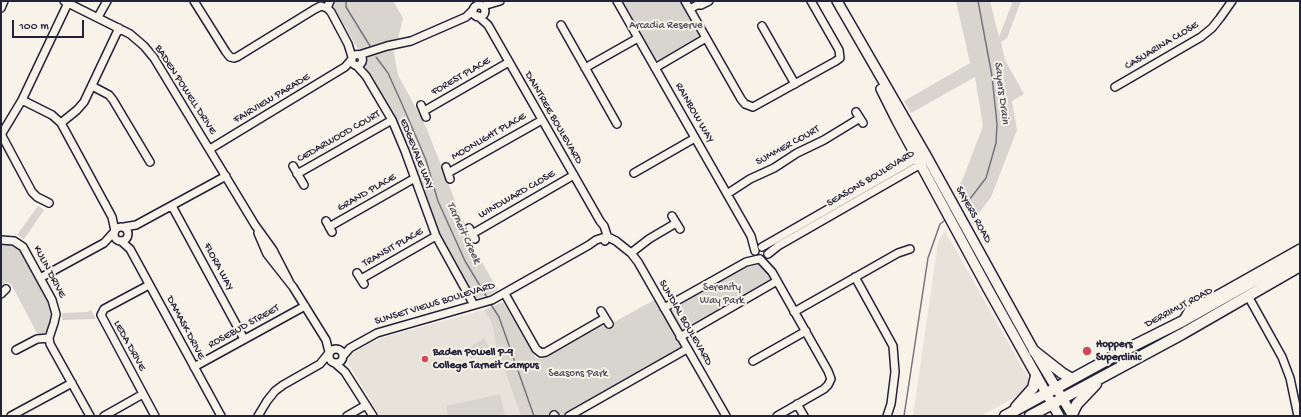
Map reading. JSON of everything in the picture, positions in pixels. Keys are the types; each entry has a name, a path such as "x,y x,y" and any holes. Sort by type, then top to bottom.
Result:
{"highway":[{"name":"DERRIMUT ROAD","path":"1036,415 1246,292 1298,257"},
{"name":"DERRIMUT ROAD","path":"1008,415 1127,349 1246,292"},
{"path":"1034,351 1062,374 1072,379"},
{"path":"1008,415 1032,388 1036,376"},
{"path":"1072,415 1076,404 1103,377"}],"main road":[{"name":"SAYERS ROAD","path":"837,1 927,157 1034,351 1072,415"},
{"name":"SAYERS ROAD","path":"852,26 896,121 1059,416"},
{"path":"988,289 997,283"}],"street":[{"path":"1,8 4,1"},
{"path":"98,17 107,1"},
{"path":"194,1 226,52 230,57 234,58 315,9 328,4"},
{"name":"RAINBOW WAY","path":"617,1 751,236 755,251"},
{"path":"685,1 745,104 750,106 757,106 836,61 840,55 839,50 811,1"},
{"path":"690,9 698,3 701,5 710,1"},
{"name":"CASUARINA CLOSE","path":"1115,87 1201,37 1212,28 1232,1"},
{"path":"49,203 37,197 32,192 1,134 22,100 66,2"},
{"name":"BADEN POWELL DRIVE","path":"66,2 130,34 154,58 210,149 270,252 305,306 372,416"},
{"path":"478,9 497,2"},
{"name":"EDGEVALE WAY","path":"328,4 348,44 392,120 436,236 474,305"},
{"name":"FAIRVIEW PARADE","path":"210,149 372,52 386,46 412,41 466,17 478,9"},
{"name":"DAINTREE BOULEVARD","path":"478,9 605,228 605,238"},
{"path":"561,25 617,124"},
{"path":"762,26 795,84"},
{"path":"61,123 80,106 92,86 120,28"},
{"path":"585,68 638,38"},
{"path":"655,68 706,38"},
{"name":"FOREST PLACE","path":"424,111 509,62"},
{"path":"92,86 109,95 113,100 150,162"},
{"path":"22,100 52,115 61,123 112,218 115,236 124,238"},
{"name":"SUMMER COURT","path":"727,194 774,168 797,152 824,140 859,118"},
{"name":"CEDARWOOD COURT","path":"297,174 392,120"},
{"name":"MOONLIGHT PLACE","path":"448,173 542,120"},
{"path":"634,173 695,138"},
{"name":"SEASONS BOULEVARD","path":"762,247 927,157"},
{"name":"SEASONS BOULEVARD","path":"767,255 774,248 919,161"},
{"name":"CEDARWOOD COURT","path":"292,166 304,185"},
{"name":"WINDWARD CLOSE","path":"472,234 574,175"},
{"path":"104,243 118,228 136,225 226,176"},
{"name":"GRAND PLACE","path":"329,227 415,178"},
{"name":"FLORA WAY","path":"172,206 244,339"},
{"path":"112,218 127,230 124,238"},
{"path":"631,253 649,239 676,223"},
{"path":"40,278 104,243 124,238 136,225"},
{"name":"TRANSIT PLACE","path":"361,278 436,236"},
{"name":"RAINBOW WAY","path":"751,236 762,247"},
{"name":"DAMASK DRIVE","path":"124,238 221,416"},
{"name":"SUNDIAL BOULEVARD","path":"605,238 621,245 631,253 638,262 726,416"},
{"name":"SUNSET VIEWS BOULEVARD","path":"336,356 372,335 382,331 489,301 505,294 605,238"},
{"name":"KULIN DRIVE","path":"1,240 11,240 22,246 52,300 56,310 55,320 49,338"},
{"path":"746,262 757,248 762,247 767,250 772,272 831,378 830,383 826,387 777,416"},
{"path":"794,312 898,253 910,249"},
{"path":"755,251 756,257 772,272"},
{"path":"664,308 746,262 764,259 767,255"},
{"path":"1183,321 1188,311 1298,257"},
{"path":"855,277 893,346 895,372 891,404 887,416"},
{"path":"680,336 777,281"},
{"name":"LEDA DRIVE","path":"149,285 107,308 101,315 155,416"},
{"path":"1246,292 1282,357 1290,378 1298,416"},
{"path":"505,294 536,349 541,353 546,352 605,318"},
{"name":"ROSEBUD STREET","path":"194,367 305,306"},
{"path":"753,361 806,331"},
{"path":"16,350 37,339 49,338 51,346 90,416"},
{"path":"569,416 688,349"},
{"path":"258,416 275,391 283,385 336,356"},
{"path":"11,416 72,383"},
{"path":"104,416 143,394"},
{"path":"797,404 804,416"},
{"path":"347,416 366,405"}],"shaded area":[{"path":"945,231 1030,381 1028,390 981,416 913,416 938,242"},
{"name":"Baden Powell P-9 College Tarneit Campus","path":"484,310 492,324 496,346 521,416 380,416 348,363 350,355 372,342 388,336"}],"green space":[{"path":"335,1 393,1 403,18 398,39 383,42 363,50 358,49 333,6"},
{"name":"Arcadia Reserve","path":"622,1 680,1 699,34 698,37 659,60 656,59"},
{"path":"956,1 990,1 999,37 1013,1 1021,1 1007,38 1001,42 1005,60 1024,94 1012,101 1017,130 991,197 973,221 955,190 962,181 983,126 975,77 911,113 904,101 970,63"},
{"path":"393,48 398,75 426,127 461,216 473,240 472,245 498,290 491,294 474,299 446,250 366,69 365,63 367,58 376,53"},
{"path":"38,206 44,210 24,239 17,235"},
{"path":"6,241 19,246 50,300 54,316 47,334 41,336 37,333 11,284 7,282 1,286 1,242"},
{"name":"Serenity Way Park","path":"758,262 771,276 771,281 685,331 680,330 670,313 673,306 748,264"},
{"name":"Seasons Park","path":"656,299 681,344 681,349 566,416 557,413 552,416 521,416 496,346 492,324 484,310 503,302 536,358 542,359 602,325 607,326"},
{"path":"91,310 96,319 62,320 62,313 87,312"},
{"path":"484,338 489,347 471,359 465,350"},
{"path":"500,394 505,416 448,416 446,406"}],"waterway":[{"name":"Tarneit Creek","path":"346,1 346,7 370,46"},
{"name":"Sayers Drain","path":"966,204 986,178 996,143 997,124 992,76 978,1"},
{"name":"Tarneit Creek","path":"376,57 388,73 402,104 426,160 438,201 465,261 488,299"},
{"name":"Sayers Drain","path":"904,416 928,258 940,224 944,221"},
{"name":"Tarneit Creek","path":"490,303 499,317 534,416"}],"place":[{"name":"Hoppers Superclinic","path":"1087,351"},
{"name":"Baden Powell P-9 College Tarneit Campus","path":"425,359"}]}
